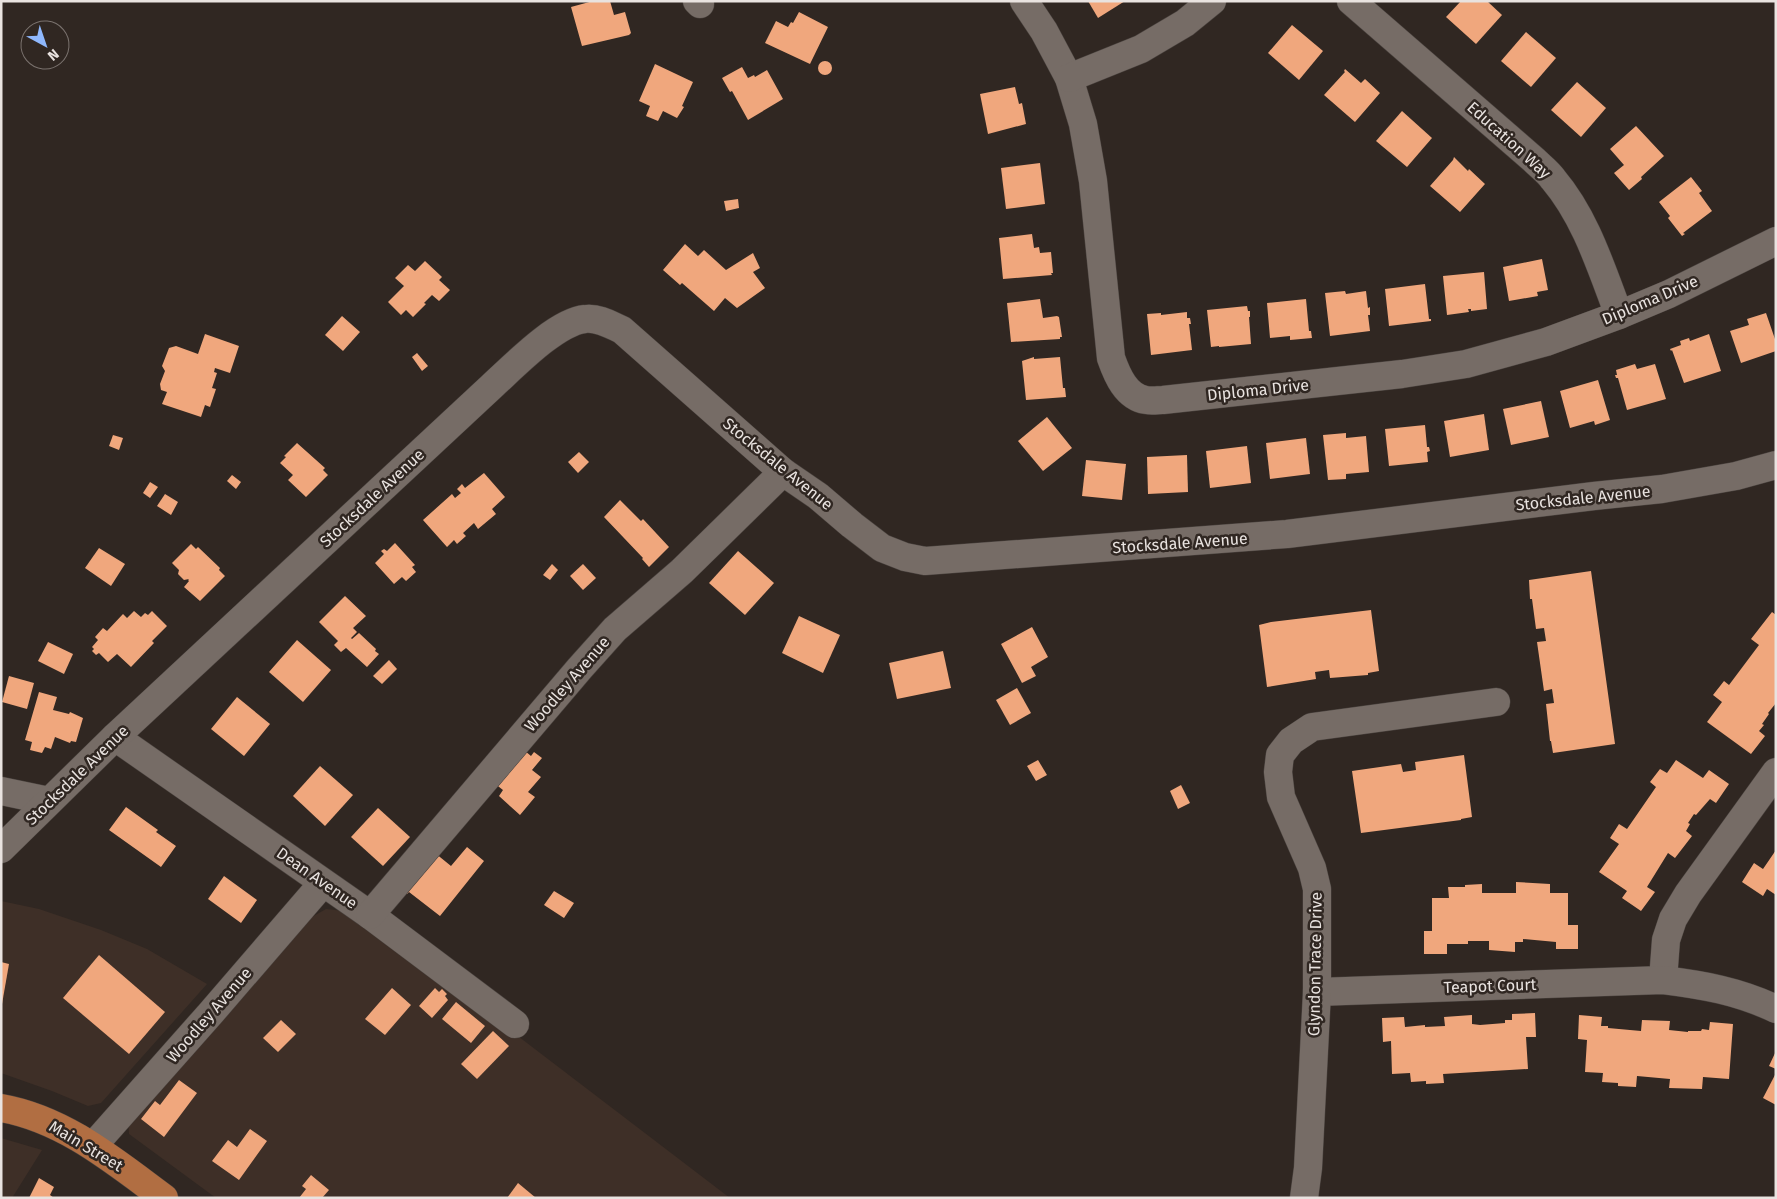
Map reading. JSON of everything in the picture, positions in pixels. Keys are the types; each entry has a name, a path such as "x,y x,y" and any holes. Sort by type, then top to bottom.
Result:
{"main road":[{"name":"Main Street","path":"1,1108 33,1116 60,1127 94,1146 164,1198"}],"street":[{"name":"Diploma Drive","path":"1024,1 1044,31 1069,78 1083,124 1092,181 1111,358 1119,380 1132,394 1145,400 1163,400 1402,374 1466,364 1546,342 1619,315 1669,294 1776,241"},
{"path":"1069,78 1141,49 1185,22 1212,1"},
{"name":"Education Way","path":"1351,1 1534,160 1553,179 1586,229 1619,315"},
{"name":"Stocksdale Avenue","path":"1,849 115,738 492,386 549,337 571,322 587,318 602,321 622,330 783,472 818,496 882,548 905,557 925,561 1287,534 1662,489 1736,476 1776,465"},
{"name":"Woodley Avenue","path":"370,915 580,668 616,629 682,571 783,472"},
{"name":"Glyndon Trace Drive","path":"1304,1198 1308,1168 1317,992 1317,889 1312,868 1281,797 1278,772 1280,755 1291,741 1312,727 1496,702"},
{"name":"Dean Avenue","path":"115,738 370,915 515,1024"},
{"path":"1663,980 1666,940 1673,918 1688,894 1776,772"},
{"path":"1,791 49,801"},
{"name":"Woodley Avenue","path":"94,1146 323,882"},
{"name":"Teapot Court","path":"1317,992 1663,980 1735,992 1776,1009"}],"shaded area":[{"path":"1,901 39,909 101,930 147,949 207,984 101,1103 88,1106 1,1073"},
{"path":"326,909 344,911 383,933 730,1198 216,1198 129,1134 128,1118 296,926"},
{"path":"1,1138 42,1150 12,1198 1,1198"}],"building":[{"path":"593,1 610,1 614,15 625,12 631,33 582,46 571,7"},
{"path":"1088,1 1125,1 1098,18"},
{"path":"1461,1 1487,1 1502,15 1476,44 1446,17"},
{"path":"799,12 828,27 810,64 765,43 776,21 788,27 791,22 793,23"},
{"path":"1292,25 1323,51 1299,80 1268,53"},
{"path":"1526,32 1556,58 1531,87 1501,61"},
{"path":"825,61 830,63 832,68 830,73 825,75 820,73 818,68 820,63"},
{"path":"655,64 693,82 682,106 684,107 677,118 663,111 658,121 646,116 650,106 639,101"},
{"path":"742,67 748,78 754,75 755,77 767,70 783,99 748,120 732,91 730,92 722,78"},
{"path":"1345,69 1361,83 1365,79 1380,93 1355,122 1324,95 1345,72"},
{"path":"1577,82 1606,108 1581,137 1551,110"},
{"path":"1015,87 1019,104 1022,103 1026,124 988,134 980,94"},
{"path":"1402,111 1432,138 1407,167 1376,141"},
{"path":"1636,126 1664,156 1629,190 1614,173 1624,165 1610,149"},
{"path":"1454,157 1485,184 1460,212 1430,186"},
{"path":"1040,163 1045,204 1006,209 1001,168"},
{"path":"1691,177 1702,191 1699,193 1712,211 1683,233 1685,234 1682,236 1668,218 1670,216 1659,202"},
{"path":"738,199 739,208 726,211 724,201"},
{"path":"1032,234 1034,248 1039,247 1040,253 1051,252 1052,275 1003,279 999,238"},
{"path":"685,244 698,256 704,250 726,270 753,253 760,268 753,272 765,288 737,308 725,298 714,311 682,283 680,285 663,270"},
{"path":"1542,259 1548,290 1537,292 1538,296 1509,301 1503,267"},
{"path":"425,261 442,277 439,280 450,290 439,301 432,295 413,317 406,310 401,315 388,302 404,286 395,278 408,265 415,271"},
{"path":"1484,272 1487,309 1471,311 1471,309 1468,309 1469,312 1447,315 1443,276"},
{"path":"1425,284 1429,319 1431,321 1389,326 1385,289"},
{"path":"1345,291 1346,294 1366,291 1368,308 1370,307 1370,315 1368,315 1370,331 1330,336 1325,293"},
{"path":"1040,299 1043,318 1059,317 1062,337 1060,339 1011,342 1007,303"},
{"path":"1306,299 1309,331 1311,331 1312,338 1290,340 1290,336 1270,338 1267,303"},
{"path":"1247,306 1248,311 1250,311 1251,344 1211,347 1207,310"},
{"path":"1187,312 1187,318 1190,318 1191,324 1189,324 1192,350 1151,355 1147,314 1161,313 1161,315"},
{"path":"1766,313 1776,342 1776,351 1741,363 1730,331 1749,325 1747,319"},
{"path":"342,316 360,332 343,351 325,335"},
{"path":"205,334 239,346 230,373 215,368 214,372 217,373 212,388 216,389 210,407 205,405 201,417 162,404 167,392 161,390 160,384 165,371 162,366 169,348 176,346 198,354"},
{"path":"1709,334 1721,371 1684,383 1670,349 1681,345 1680,341 1689,338 1690,341"},
{"path":"417,353 428,366 422,371 412,357"},
{"path":"1034,357 1034,359 1060,357 1063,388 1065,388 1066,397 1026,400 1022,361"},
{"path":"1635,364 1637,369 1655,364 1666,399 1627,410 1618,378 1615,375 1617,375 1616,370"},
{"path":"1598,380 1610,420 1595,425 1594,421 1570,428 1560,391"},
{"path":"1541,401 1549,437 1511,445 1503,409"},
{"path":"1484,414 1489,450 1450,457 1444,421"},
{"path":"1047,417 1072,448 1043,471 1018,441"},
{"path":"1425,425 1427,447 1429,447 1430,451 1427,452 1428,462 1389,466 1385,429"},
{"path":"1346,433 1346,438 1366,436 1369,472 1346,474 1346,479 1328,480 1323,435"},
{"path":"113,435 123,438 119,450 109,446"},
{"path":"1306,438 1310,474 1270,479 1266,443"},
{"path":"297,443 325,468 323,470 328,475 306,497 288,480 293,475 280,463"},
{"path":"1247,446 1251,483 1210,488 1206,451"},
{"path":"579,452 589,462 578,473 568,462"},
{"path":"1187,455 1188,492 1148,494 1147,457"},
{"path":"1086,460 1126,464 1122,500 1082,496"},
{"path":"484,473 505,497 492,509 496,514 478,529 474,523 463,533 466,536 457,544 454,540 447,547 423,520 452,494 455,498 461,493 457,489 462,484 465,488"},
{"path":"232,475 241,482 236,489 227,481"},
{"path":"150,482 158,487 150,498 143,493"},
{"path":"165,494 178,502 171,515 157,506"},
{"path":"620,500 641,521 643,519 669,547 649,567 643,558 604,517"},
{"path":"395,543 415,565 412,567 416,572 406,581 402,577 394,584 375,563 384,554 381,551 384,549 387,551"},
{"path":"191,544 196,549 198,547 220,568 219,570 225,576 200,601 184,587 189,579 184,580 178,574 179,570 172,563"},
{"path":"99,548 125,564 111,586 85,568"},
{"path":"738,551 774,583 745,615 709,583"},
{"path":"552,564 558,570 550,580 543,575"},
{"path":"583,564 596,578 583,590 570,576"},
{"path":"1591,571 1615,744 1553,753 1546,704 1554,703 1552,689 1544,691 1537,642 1546,641 1544,628 1536,629 1532,599 1530,599 1529,580"},
{"path":"345,596 366,616 353,628 357,632 351,638 359,633 379,654 367,667 346,648 341,652 334,645 338,641 319,622"},
{"path":"1371,610 1379,671 1368,673 1368,675 1330,678 1329,670 1315,672 1316,679 1267,687 1259,625"},
{"path":"134,611 141,617 145,613 148,615 152,611 167,626 131,667 117,654 108,662 99,653 96,655 92,651 94,649 92,647 98,640 95,637 103,628 107,631 123,614 127,618"},
{"path":"1772,612 1776,615 1776,703 1768,713 1762,724 1764,725 1759,731 1765,736 1751,754 1707,722 1722,702 1713,695 1724,681 1729,685 1759,645 1751,639"},
{"path":"799,616 840,635 823,673 782,653"},
{"path":"1032,627 1048,657 1031,667 1036,676 1022,683 1001,644"},
{"path":"297,640 331,670 303,702 269,672"},
{"path":"48,642 73,654 64,674 38,661"},
{"path":"943,651 951,688 897,699 889,663"},
{"path":"389,660 397,669 382,684 373,676"},
{"path":"9,676 34,683 27,709 2,702"},
{"path":"1017,688 1031,713 1010,725 996,700"},
{"path":"39,692 57,697 53,710 69,714 70,712 83,718 76,742 71,741 70,743 55,737 51,749 45,747 42,753 30,750 32,742 25,740"},
{"path":"237,697 270,724 244,756 211,729"},
{"path":"525,751 531,756 534,752 542,758 532,770 541,777 528,792 535,797 520,815 499,796 503,790 494,783"},
{"path":"1464,755 1472,817 1361,833 1352,771 1401,764 1403,772 1416,770 1415,762"},
{"path":"1038,760 1047,775 1036,781 1027,766"},
{"path":"1676,760 1703,778 1709,770 1729,784 1716,803 1710,799 1696,815 1694,814 1688,823 1690,824 1686,831 1692,836 1675,858 1668,853 1647,887 1655,892 1641,911 1622,898 1627,891 1599,872 1619,844 1610,838 1619,824 1627,829 1656,787 1650,782 1660,769 1667,773"},
{"path":"320,766 353,795 325,826 293,796"},
{"path":"1181,785 1190,803 1178,809 1170,791"},
{"path":"126,807 158,830 156,832 176,846 161,867 109,830"},
{"path":"378,808 410,837 383,866 351,837"},
{"path":"467,847 484,861 440,916 409,892 407,894 404,891 435,853 451,866"},
{"path":"1776,850 1776,895 1767,889 1763,896 1742,882 1754,863 1763,869"},
{"path":"224,876 257,900 241,923 208,899"},
{"path":"1516,882 1550,884 1550,893 1568,893 1568,925 1578,925 1578,949 1556,949 1556,942 1523,939 1523,942 1515,942 1515,952 1489,950 1489,941 1468,941 1468,944 1447,944 1447,954 1424,954 1424,931 1432,931 1432,898 1449,898 1448,887 1465,887 1465,885 1482,884 1482,893 1516,893"},
{"path":"554,891 574,903 564,918 544,905"},
{"path":"99,955 165,1012 129,1054 63,998"},
{"path":"1,962 9,964 2,1004 1,1004"},
{"path":"392,988 411,1005 385,1035 365,1019"},
{"path":"435,988 439,992 442,989 447,994 445,996 448,1000 432,1018 419,1006"},
{"path":"456,1002 485,1026 471,1043 442,1019"},
{"path":"1535,1013 1536,1037 1526,1037 1528,1069 1443,1074 1444,1083 1426,1084 1426,1081 1411,1082 1410,1073 1392,1074 1391,1041 1383,1042 1382,1018 1404,1017 1405,1027 1425,1025 1425,1027 1445,1026 1444,1017 1472,1015 1472,1024 1480,1025 1505,1023 1505,1020 1512,1020 1512,1014"},
{"path":"1579,1015 1602,1017 1601,1026 1608,1026 1608,1028 1641,1031 1642,1020 1670,1021 1669,1030 1688,1032 1701,1031 1702,1029 1709,1030 1710,1022 1733,1024 1729,1079 1703,1077 1702,1089 1669,1088 1670,1079 1637,1076 1636,1087 1618,1086 1618,1083 1602,1082 1603,1073 1585,1072 1587,1040 1578,1039"},
{"path":"281,1020 296,1034 278,1052 263,1038"},
{"path":"493,1031 509,1046 477,1079 461,1064"},
{"path":"1776,1051 1776,1069 1769,1066"},
{"path":"1776,1073 1776,1105 1763,1098"},
{"path":"179,1080 197,1093 164,1137 141,1119 155,1101 160,1105"},
{"path":"250,1129 267,1141 239,1180 212,1161 228,1140 237,1147"},
{"path":"311,1175 329,1190 322,1198 299,1198 306,1189 302,1186"},
{"path":"39,1178 54,1187 50,1195 54,1198 29,1198"},
{"path":"518,1183 536,1198 507,1198"}]}
